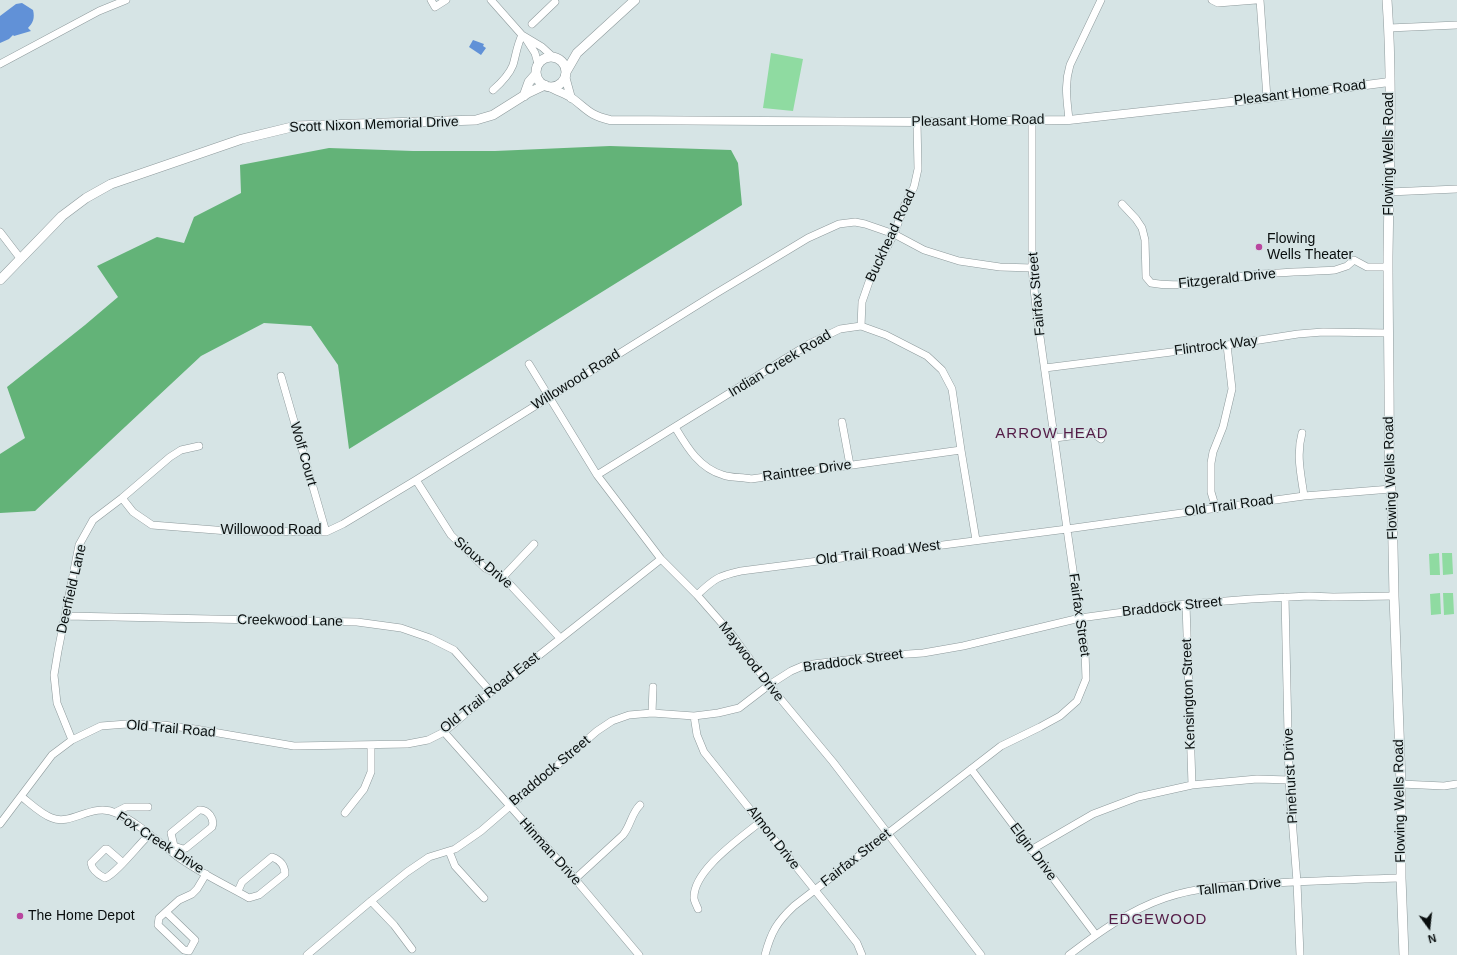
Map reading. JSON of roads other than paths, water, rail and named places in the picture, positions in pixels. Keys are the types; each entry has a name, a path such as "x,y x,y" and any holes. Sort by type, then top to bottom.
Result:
{"main road":[{"path":"536,74 538,79 547,86 560,84 577,53 635,0"},
{"name":"Flowing Wells Road","path":"1387,0 1389,28 1389,475 1392,498 1401,784 1401,878 1404,955"},
{"path":"524,96 529,82 536,74 538,64 545,58 577,53"},
{"path":"555,57 563,63 566,74"},
{"name":"Scott Nixon Memorial Drive","path":"0,280 62,216 86,198 111,184 242,139 296,126 476,120 493,115 524,96 547,86"}],"street":[{"path":"0,64 99,11 126,0"},
{"path":"431,0 435,7 446,0"},
{"path":"491,0 524,37 535,53 538,64"},
{"path":"1069,120 1066,85 1067,75 1070,65 1101,0"},
{"path":"1212,0 1218,3 1256,0"},
{"path":"1260,0 1267,98"},
{"path":"532,24 555,1"},
{"path":"1389,28 1457,25"},
{"path":"524,37 555,57"},
{"path":"493,90 512,67 518,42 524,37"},
{"path":"566,74 571,98"},
{"name":"Pleasant Home Road","path":"547,86 571,98 587,112 610,120 918,122 1069,120 1267,98 1389,82"},
{"name":"Fairfax Street","path":"765,955 768,943 776,925 794,906 1001,746 1060,716 1077,701 1086,679 1085,652 1032,268 1032,121"},
{"name":"Buckhead Road","path":"861,326 862,302 870,279 894,234 905,204 914,187 918,169 918,122"},
{"path":"1389,192 1457,189"},
{"name":"Fitzgerald Drive","path":"1122,204 1142,228 1145,240 1146,277 1151,283 1161,285 1176,284 1252,275 1335,270 1347,266 1354,260 1367,267 1388,267"},
{"name":"Willowood Road","path":"122,498 133,512 152,525 228,531 326,532 343,524 416,480 715,294 808,238 839,224 856,222 894,234 924,250 959,261 1032,268"},
{"path":"0,232 20,258"},
{"name":"Indian Creek Road","path":"597,475 809,344 840,329 861,326 886,335 927,356 942,370 952,389 976,540"},
{"name":"Flintrock Way","path":"1045,368 1227,345 1298,334 1323,332 1388,333"},
{"path":"1216,509 1212,492 1211,463 1213,452 1223,427 1232,389 1227,345"},
{"name":"Maywood Drive","path":"529,364 597,475 661,559 697,595 733,636 769,685 833,762 981,955"},
{"name":"Wolf Court","path":"281,376 326,532"},
{"path":"842,422 850,465"},
{"name":"Raintree Drive","path":"675,427 687,448 702,465 722,475 751,478 961,450"},
{"path":"1055,438 1093,433 1101,438"},
{"path":"1302,433 1298,446 1304,496"},
{"name":"Deerfield Lane","path":"72,740 57,703 54,675 79,545 93,520 122,498 170,457 181,450 199,446"},
{"name":"Sioux Drive","path":"416,480 451,535 485,568 503,577 560,638"},
{"name":"Old Trail Road","path":"1067,529 1304,496 1391,489"},
{"name":"Old Trail Road West","path":"697,595 711,582 722,575 740,571 1067,529"},
{"path":"503,577 534,544"},
{"name":"Old Trail Road East","path":"241,737 294,746 407,744 428,740 444,732 491,692 661,559"},
{"name":"Braddock Street","path":"308,955 407,872 429,857 455,849 481,831 597,731 612,721 629,715 652,713 694,716 718,713 739,708 769,685 791,671 805,665 879,656 923,653 963,646 1080,618 1186,604 1284,597 1394,596"},
{"name":"Pinehurst Drive","path":"1284,597 1290,780 1300,955"},
{"name":"Kensington Street","path":"1186,604 1192,784"},
{"name":"Creekwood Lane","path":"66,616 357,622 401,628 430,638 454,650 491,692"},
{"path":"652,713 654,687"},
{"name":"Almon Drive","path":"694,716 697,735 704,752 857,943 862,955"},
{"name":"Old Trail Road","path":"0,824 52,756 72,740 101,726 127,724 163,725 241,737"},
{"name":"Hinman Drive","path":"444,732 575,879 639,955"},
{"path":"345,813 364,789 370,772 371,745"},
{"name":"Elgin Drive","path":"971,769 1096,935"},
{"path":"1031,850 1093,814 1138,797 1192,784 1257,779 1290,780"},
{"path":"1401,784 1444,786 1457,784"},
{"name":"Fox Creek Drive","path":"22,797 51,818 68,819 91,811 104,810 116,812 149,835 172,848 179,858 206,874 238,892 249,898 259,895 285,874 285,869 278,859 272,857 242,882 238,892"},
{"path":"575,879 623,835 627,830 634,812 640,805"},
{"path":"116,812 126,807 148,807"},
{"path":"203,809 207,811 212,819 212,827 186,848 172,848 171,833 199,810 203,809"},
{"path":"698,909 694,898 695,891 702,875 716,858 760,822"},
{"path":"122,862 149,835"},
{"path":"449,851 455,866 484,898"},
{"path":"166,912 196,940 189,951 184,950 158,925 159,918 179,900 192,894 197,889 206,874"},
{"name":"Tallman Drive","path":"1069,955 1096,935 1128,915 1173,896 1226,885 1401,878"},
{"path":"371,901 394,926 412,949"}],"water":[{"path":"22,3 33,10 33,20 28,28 31,31 13,35 9,39 0,43 0,16 16,4"},
{"path":"473,40 484,44 483,46 486,48 481,55 469,47"}],"place":[{"name":"Flowing Wells Theater","path":"1259,247"},
{"name":"The Home Depot","path":"20,916"}],"district":[{"name":"ARROW HEAD","path":"1052,434"},
{"name":"EDGEWOOD","path":"1158,920"}]}
